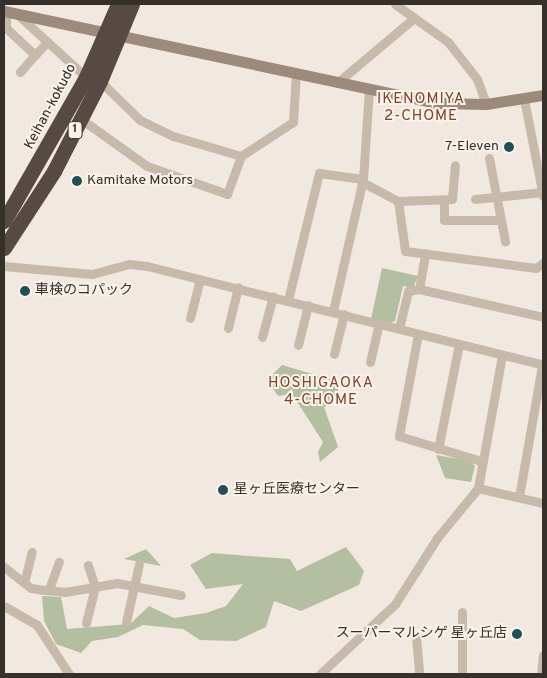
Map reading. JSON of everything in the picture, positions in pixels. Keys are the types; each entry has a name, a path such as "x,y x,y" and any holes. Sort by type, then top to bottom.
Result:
{"highway":[{"name":"Keihan-kokudo","path":"113,35 118,4"},
{"name":"Keihan-kokudo","path":"4,248 81,119 93,79 113,35 132,4"},
{"name":"Keihan-kokudo","path":"6,211 93,79"}],"street":[{"path":"395,4 456,53 477,79 486,104"},
{"path":"9,12 438,103 486,104 543,95"},
{"path":"9,12 93,79 140,120 173,136 241,156"},
{"path":"9,12 6,28 35,55"},
{"path":"338,82 414,18"},
{"path":"20,72 47,42"},
{"path":"81,119 147,166 227,194 241,156 293,122 296,72"},
{"path":"333,311 362,180 369,88"},
{"path":"475,199 543,194 524,99"},
{"path":"489,158 495,198 505,241"},
{"path":"288,300 319,173 362,180 398,201 444,200 452,199 455,165"},
{"path":"444,200 444,220 500,220"},
{"path":"398,201 401,249 425,254 536,268 543,263"},
{"path":"419,289 425,254"},
{"path":"4,266 92,274 130,264 273,296 543,365 519,497"},
{"path":"190,318 200,279"},
{"path":"228,328 238,288"},
{"path":"399,328 408,291 419,289 543,317"},
{"path":"262,337 273,296"},
{"path":"298,345 308,305"},
{"path":"334,354 344,314"},
{"path":"370,362 379,324"},
{"path":"418,334 399,436 438,450 481,461"},
{"path":"438,450 459,344"},
{"path":"320,674 395,604 437,538 478,488 481,461 502,355"},
{"path":"478,488 543,503"},
{"path":"24,583 32,552"},
{"path":"49,590 59,562"},
{"path":"126,622 139,564"},
{"path":"86,623 95,587 88,565"},
{"path":"4,567 24,583 49,590 65,592 117,583 181,595"},
{"path":"4,606 37,624 69,674"},
{"path":"462,612 462,674"},
{"path":"416,637 419,674"},
{"path":"541,674 543,655"}],"green space":[{"path":"382,268 418,276 413,288 403,286 395,321 390,323 371,319"},
{"path":"282,365 336,381 339,398 324,407 338,447 320,462 318,452 323,442 292,394 278,396 267,380"},
{"path":"436,455 469,461 475,466 471,482 445,478"},
{"path":"346,547 364,571 359,585 301,611 274,601 266,627 236,641 200,640 183,629 143,625 118,637 92,641 81,653 56,644 44,621 42,596 61,597 67,629 130,624 149,606 174,618 206,613 226,606 243,584 206,589 190,565 212,553 290,559 297,571"},
{"path":"146,549 161,566 124,559"}],"place":[{"name":"7-Eleven","path":"509,147"},
{"name":"Kamitake Motors","path":"77,181"},
{"name":"車検のコパック","path":"25,291"},
{"name":"星ヶ丘医療センター","path":"223,490"},
{"name":"スーパーマルシゲ 星ヶ丘店","path":"517,634"}],"district":[{"name":"IKENOMIYA 2-CHOME","path":"421,108"},
{"name":"HOSHIGAOKA 4-CHOME","path":"321,392"}]}
